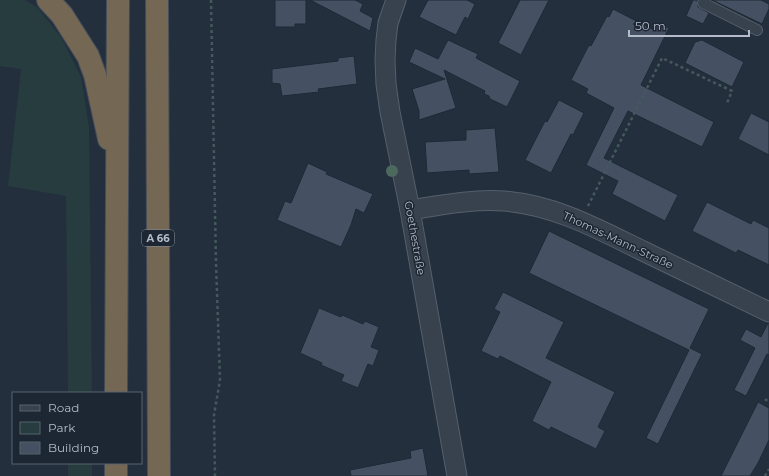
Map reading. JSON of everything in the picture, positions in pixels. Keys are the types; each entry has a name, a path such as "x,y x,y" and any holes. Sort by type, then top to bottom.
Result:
{"highway":[{"path":"48,0 62,15 88,56 95,75 118,181"},
{"path":"116,392 118,0"},
{"name":"A 66","path":"157,0 160,476"},
{"path":"116,464 116,476"}],"street":[{"name":"Goethestraße","path":"396,0 388,23 385,60 386,84 457,476"},
{"name":"Thomas-Mann-Straße","path":"410,210 475,200 504,201 553,210 580,220 769,312"}],"lane":[{"path":"705,0 703,2 757,30"}],"path":[{"path":"211,0 216,263 220,380 214,415 215,476"},
{"path":"580,220 662,58 732,92 727,102"},
{"path":"765,399 769,402"},
{"path":"765,476 769,469"}],"green space":[{"path":"0,0 25,0 37,7 61,37 81,77 89,127 92,392 68,392 66,196 8,186 21,69 0,66"},
{"path":"68,464 92,464 92,476 68,476"}],"building":[{"path":"275,0 306,0 306,24 295,24 295,27 275,27"},
{"path":"310,0 355,0 363,4 360,11 373,18 370,31"},
{"path":"428,0 467,0 475,4 468,19 465,17 456,35 419,17"},
{"path":"520,0 549,0 521,55 498,43"},
{"path":"693,0 697,0 698,7 709,13 703,24 686,16"},
{"path":"712,0 761,0 769,4 769,9 762,24"},
{"path":"613,9 654,30 657,22 669,28 641,85 714,122 702,147 628,111 604,158 678,195 665,221 612,194 618,181 586,165 614,108 586,93 588,89 571,80 589,45 591,46 607,16 609,17"},
{"path":"448,40 478,54 476,58 520,81 507,107 490,99 489,96 484,94 485,91 444,70 456,108 419,120 419,111 412,89 445,79 409,62 415,48 438,59"},
{"path":"702,40 744,62 732,87 685,63 695,42"},
{"path":"354,56 357,84 318,89 319,92 282,96 280,84 272,83 272,69 338,61 338,58"},
{"path":"559,100 584,113 573,135 571,134 551,173 525,160 545,121 547,122"},
{"path":"751,113 769,122 769,155 738,139"},
{"path":"495,128 499,172 469,174 469,170 427,173 425,142 466,140 466,130"},
{"path":"308,163 327,172 326,174 373,194 364,213 356,209 351,225 341,247 277,220 285,201 291,203"},
{"path":"707,202 751,224 753,220 769,228 769,265 738,250 736,253 692,231"},
{"path":"549,231 709,309 690,348 702,354 658,444 646,438 689,350 529,273"},
{"path":"503,292 564,322 546,358 615,392 598,427 605,431 596,449 551,427 549,430 532,421 551,382 500,356 498,359 481,351 500,312 494,309"},
{"path":"319,308 341,317 342,315 363,324 365,321 379,327 371,347 379,350 373,366 368,364 358,388 341,381 344,375 321,365 322,363 300,353"},
{"path":"768,323 769,355 767,354 746,396 734,390 755,348 740,340 746,329 761,337"},
{"path":"758,402 769,408 769,440 758,463 750,476 721,476"},
{"path":"423,448 428,476 351,476 350,470 411,458 410,451"}]}
